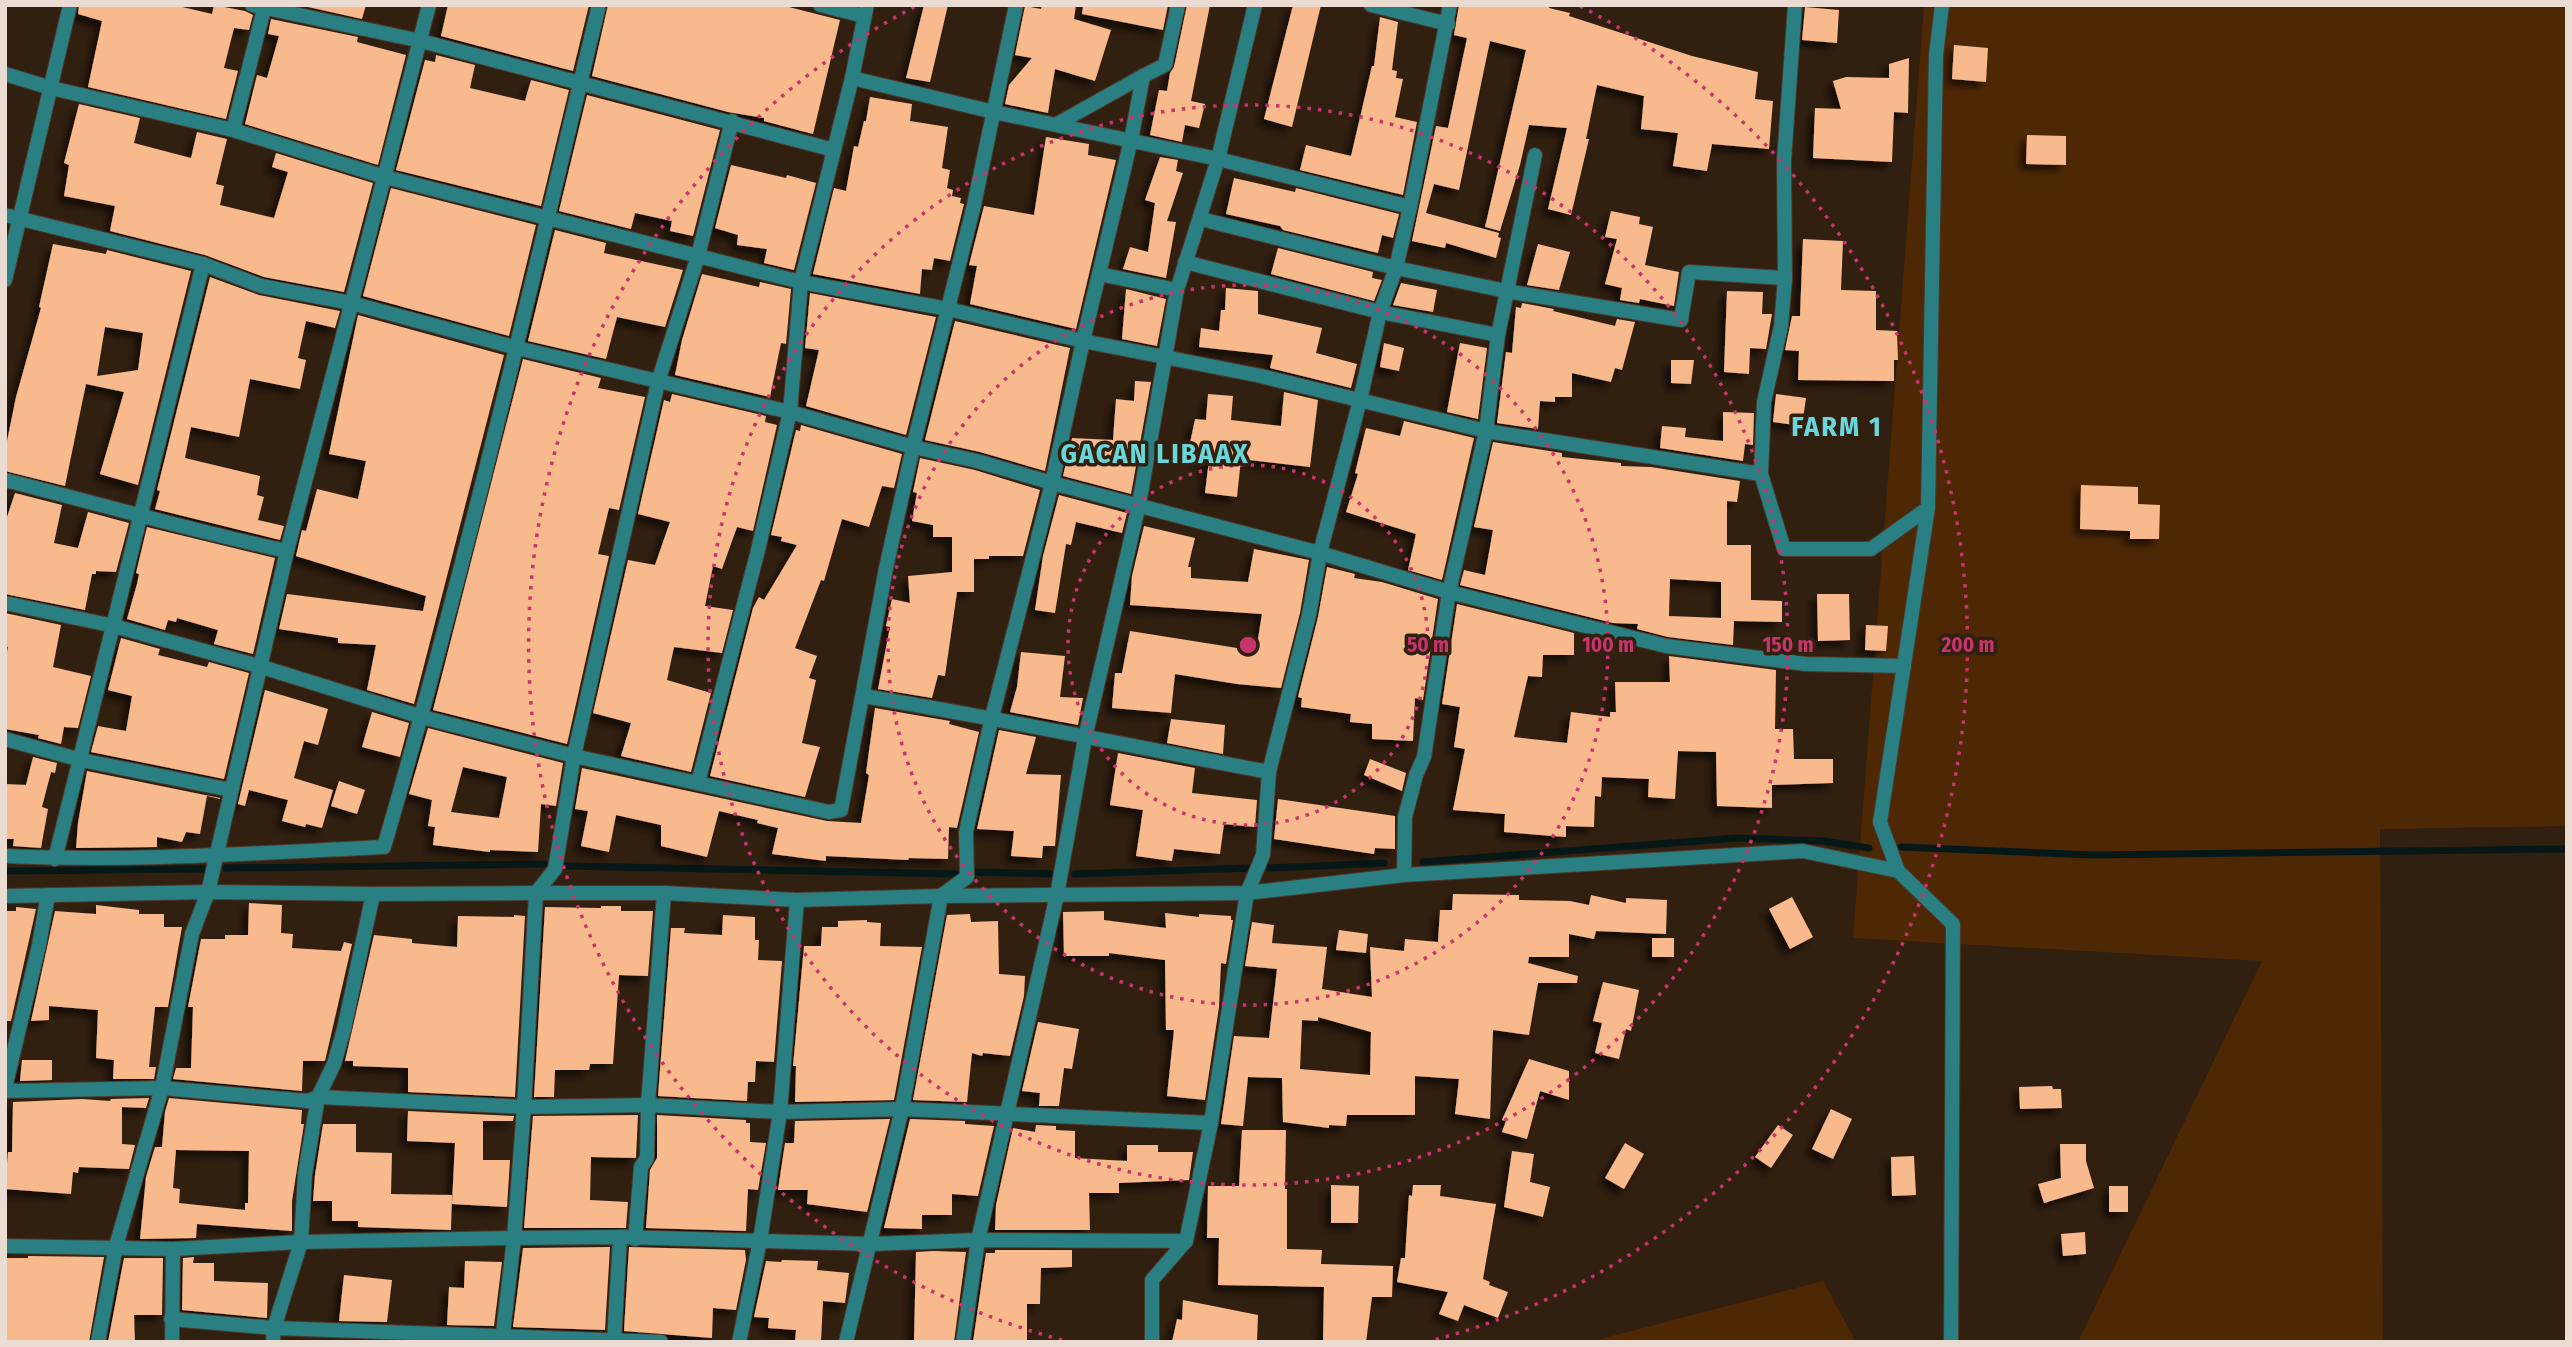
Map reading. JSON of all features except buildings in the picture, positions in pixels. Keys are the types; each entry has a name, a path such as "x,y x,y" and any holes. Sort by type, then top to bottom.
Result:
{"street":[{"path":"5,280 70,5"},
{"path":"98,1342 116,1246 162,1088 192,933 208,892 287,551 429,5"},
{"path":"5,856 55,859 384,847 422,717 517,348 599,5"},
{"path":"698,783 758,550 790,412 801,282 852,78 866,10 820,5"},
{"path":"5,603 114,626 259,666 422,717 574,756 829,812 841,810 886,569 995,111 1016,5"},
{"path":"1057,124 1165,65 1178,5"},
{"path":"962,1342 978,1240 1057,894 1085,738 1139,504 1177,290 1218,159 1255,5"},
{"path":"1371,5 1448,24"},
{"path":"1152,1342 1152,1280 1186,1241 1212,1123 1247,893 1264,855 1269,772 1380,312 1396,268 1450,5"},
{"path":"1795,5 1784,161 1785,278 1781,326 1764,402 1761,474 1784,549 1871,549 1928,508"},
{"path":"1942,5 1936,55 1928,508 1880,822 1898,871 1953,924 1951,1342"},
{"path":"233,130 261,6 421,41 834,150"},
{"path":"5,74 51,88 233,130 385,177 801,282 948,309 1083,341 1261,376 1486,431 1761,474"},
{"path":"846,1342 902,1109 941,896 967,877 966,832 992,717 1052,483 1131,140 1143,76"},
{"path":"852,78 1218,159 1410,207"},
{"path":"503,1339 524,1107 536,892 555,869 574,756 658,382 698,256 732,121"},
{"path":"1404,875 1405,817 1416,775 1424,757 1449,592 1486,431 1498,335 1535,155"},
{"path":"5,215 203,264 261,286 351,303 517,348 790,412 913,447 977,461 1320,553 1449,592 1666,646 1806,664 1904,666"},
{"path":"1201,219 1396,268 1506,291 1681,320 1689,272 1785,278"},
{"path":"1185,262 1380,312 1498,335"},
{"path":"55,859 82,760 203,264"},
{"path":"1099,274 1177,290"},
{"path":"5,480 142,514 214,536 287,551"},
{"path":"863,696 992,717 1085,738 1269,772"},
{"path":"5,738 82,760 231,790"},
{"path":"5,896 208,892 536,892 664,893 797,900 1247,893 1404,875 1803,851 1898,871"},
{"path":"635,1239 641,1167 647,1158 648,1105 664,893"},
{"path":"48,894 39,945 5,1089 162,1088 308,1101 318,1097 524,1107 648,1105 780,1112 902,1109 1212,1123"},
{"path":"273,1335 301,1242 305,1174 318,1097 334,1065 344,1029 373,894"},
{"path":"739,1342 760,1241 780,1112 797,900"},
{"path":"5,1245 173,1249 301,1242 620,1237 871,1244 978,1240 1186,1241"},
{"path":"613,1340 620,1237"},
{"path":"172,1342 173,1249"},
{"path":"171,1319 273,1335 662,1342"}],"shaded area":[{"path":"1924,5 2567,5 2567,826 2380,829 2383,1342 2078,1342 2262,961 1853,938"},
{"path":"1823,1281 1856,1342 1589,1342"}],"waterway":[{"path":"1423,862 1737,838 1823,841 1869,848"},
{"path":"1901,847 2094,855 2567,849"},
{"path":"1269,868 1384,863"},
{"path":"226,868 544,864"},
{"path":"566,866 957,874"},
{"path":"1075,874 1249,868"},
{"path":"5,871 203,869"},
{"path":"976,872 1057,874"}],"district":[{"name":"FARM 1","path":"1837,426"},
{"name":"GACAN LIBAAX","path":"1155,453"}]}
